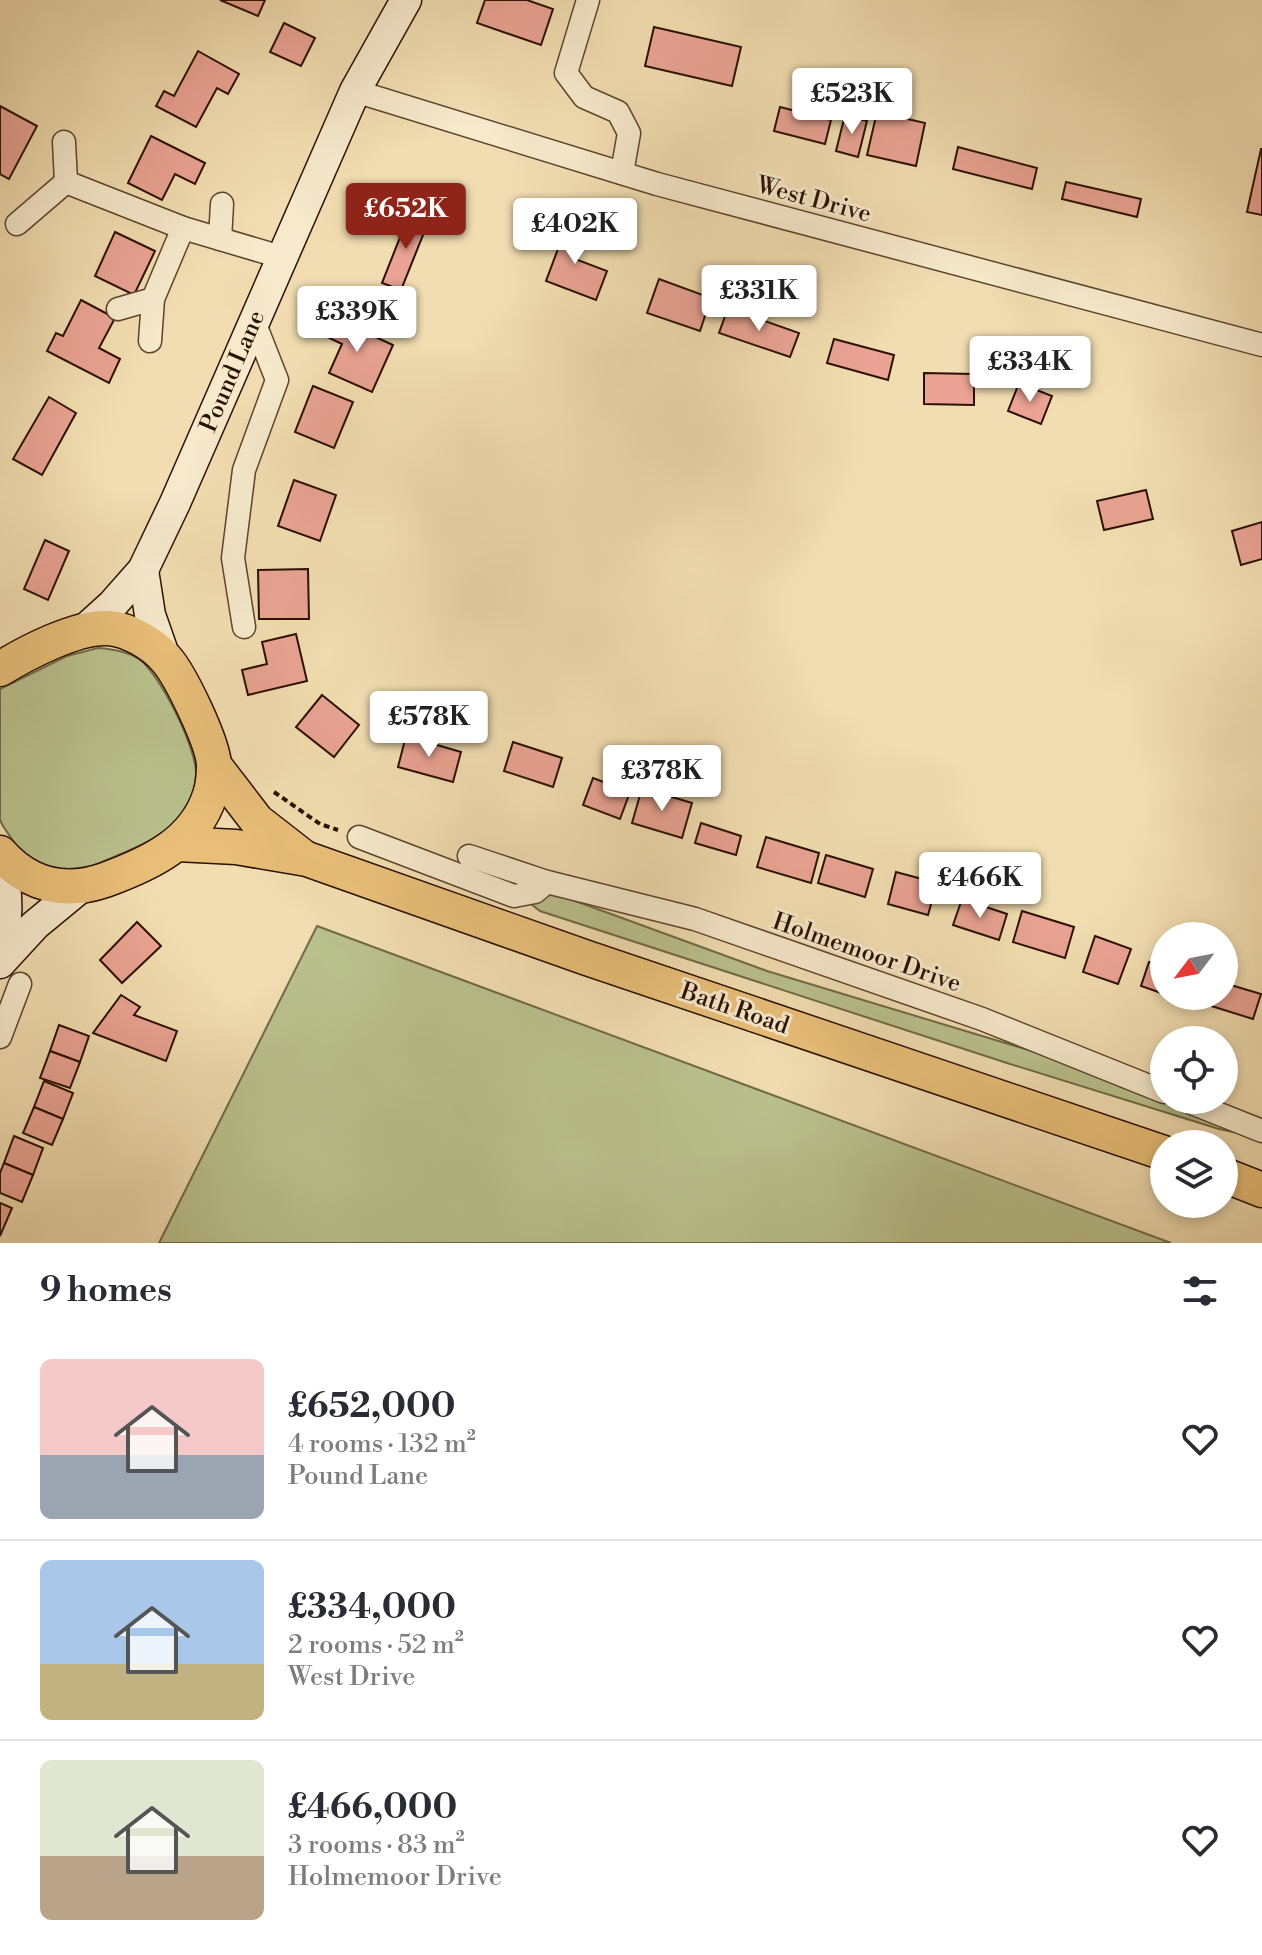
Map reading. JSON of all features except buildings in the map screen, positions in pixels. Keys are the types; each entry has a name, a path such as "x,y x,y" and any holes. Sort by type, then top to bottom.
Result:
{"main road":[{"path":"0,669 42,648 104,628 116,629 139,639 165,658 203,730 214,765 211,793 199,819 177,844 127,871 81,887 38,882 0,856"},
{"name":"Bath Road","path":"214,765 257,821 307,859"},
{"name":"Bath Road","path":"177,844 236,847 307,859 587,958 1150,1148"},
{"path":"1238,1181 1262,1190"}],"street":[{"name":"Pound Lane","path":"81,633 113,604 143,570 355,91 406,0"},
{"path":"588,0 566,73 584,97 618,112 629,133 622,173"},
{"name":"West Drive","path":"355,91 622,173 1262,345"},
{"path":"64,142 66,182"},
{"path":"66,182 183,228 281,257"},
{"path":"17,224 66,182"},
{"path":"220,239 222,204"},
{"path":"150,341 153,299 183,228"},
{"path":"118,309 153,299"},
{"path":"244,627 233,558 242,484 244,470 277,380 253,319"},
{"path":"143,570 150,615 165,658"},
{"path":"359,837 514,896 535,892 547,882"},
{"path":"0,856 8,899 0,956"},
{"name":"Holmemoor Drive","path":"469,856 547,882 695,919 982,1019 1150,1086"},
{"path":"0,1037 10,973 35,925 81,887"},
{"path":"1219,1114 1262,1131"}],"path":[{"path":"262,785 320,824 359,837"}],"green space":[{"path":"98,648 134,656 157,679 190,746 196,773 194,787 188,805 178,819 157,837 93,866 50,870 20,851 0,820 0,689 67,656"},
{"path":"485,868 767,971 1150,1087 1150,1108 1007,1063 540,911"},
{"path":"317,926 1171,1243 159,1243"},
{"path":"1171,1114 1219,1114 1262,1138 1238,1133 1238,1130 1219,1129"}]}
